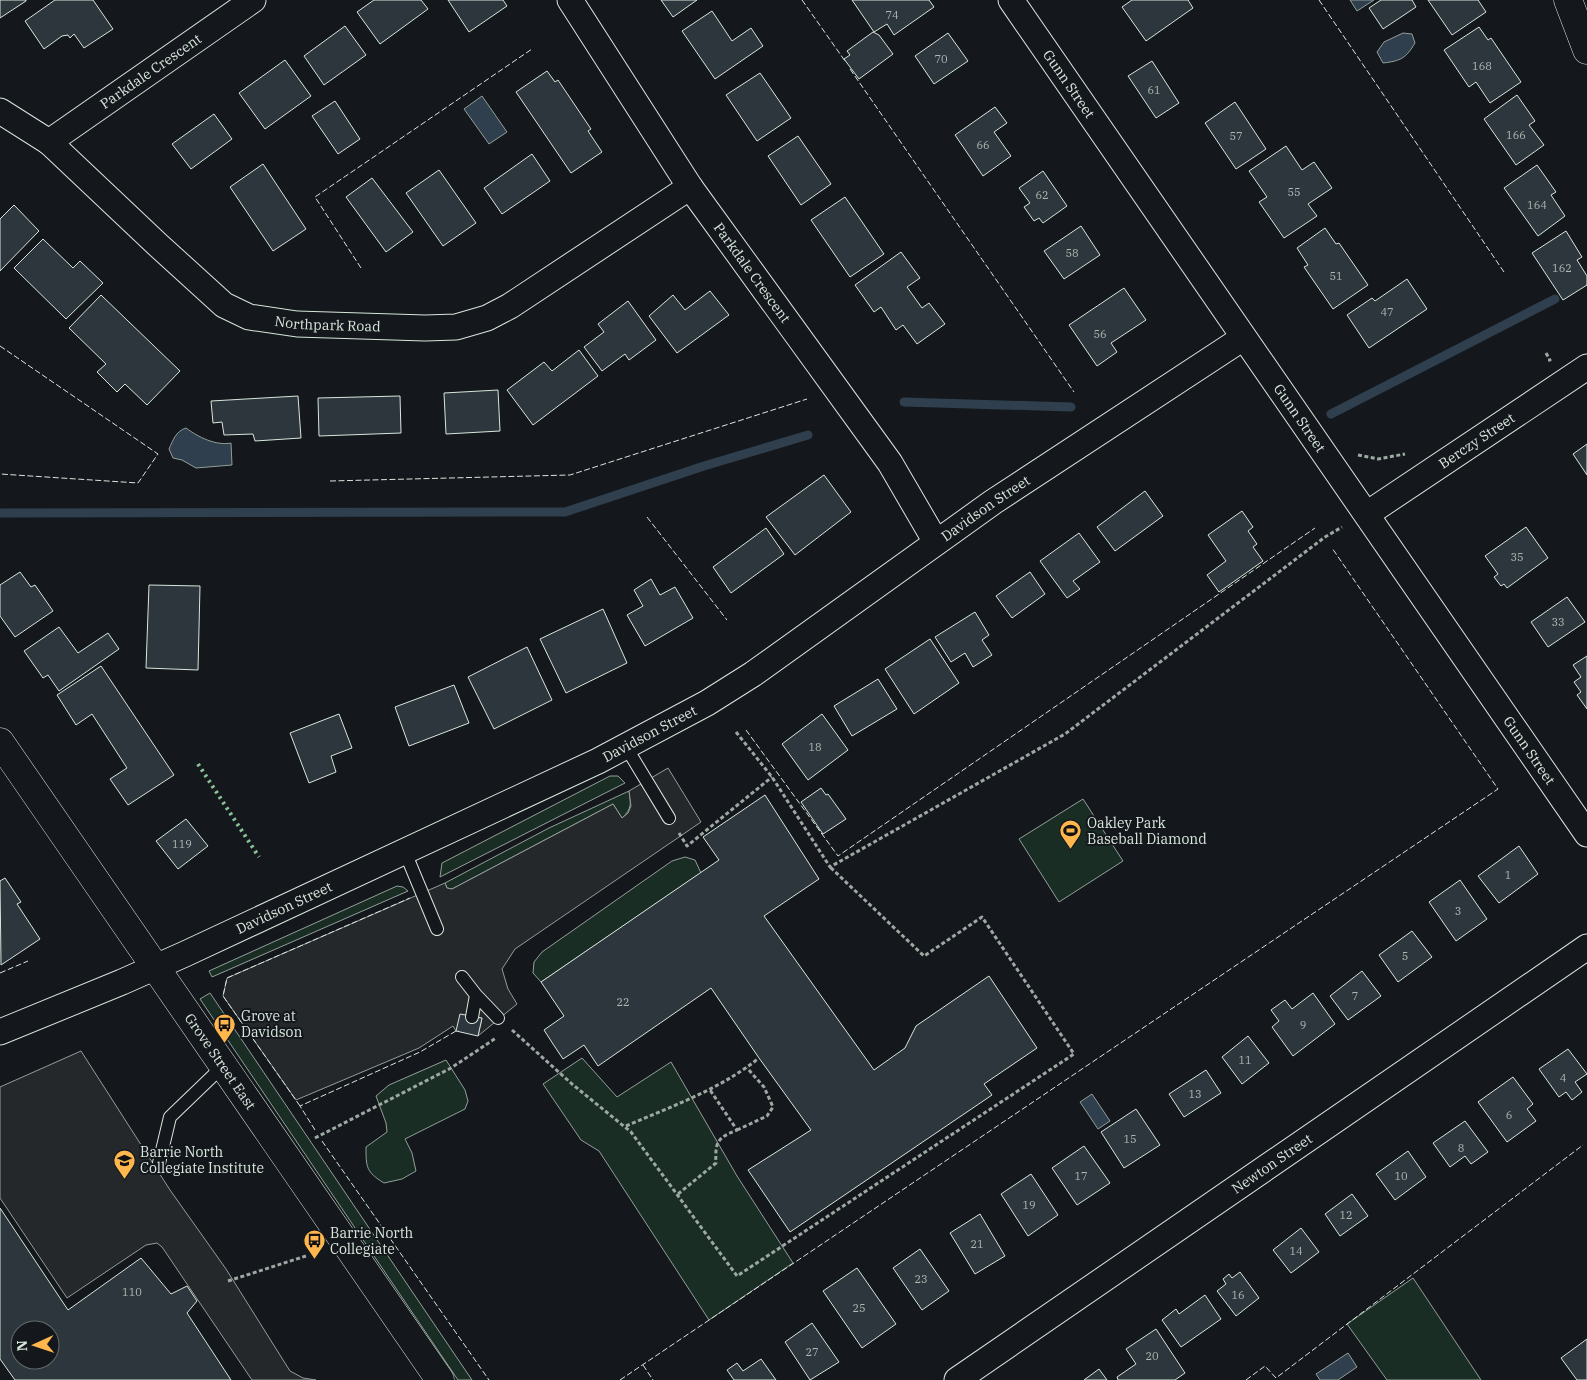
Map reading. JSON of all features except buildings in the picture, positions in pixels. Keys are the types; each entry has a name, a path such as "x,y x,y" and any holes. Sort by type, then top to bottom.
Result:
{"street":[{"name":"Parkdale Crescent","path":"48,142 253,0"},
{"name":"Parkdale Crescent","path":"570,0 690,186 890,463 936,542"},
{"name":"Gunn Street","path":"1011,0 1587,834"},
{"path":"1568,0 1587,50"},
{"name":"Northpark Road","path":"0,111 48,142 224,305 249,317 297,324 425,328 456,327 487,318 510,306 690,186"},
{"name":"Davidson Street","path":"0,1032 155,968 405,852 626,747 707,703 736,686 993,502 1244,338"},
{"name":"Berczy Street","path":"1367,514 1587,367"},
{"name":"Grove Street East","path":"0,742 434,1377"},
{"name":"Newton Street","path":"958,1380 1587,947"}],"lane":[{"path":"626,747 669,818"},
{"path":"405,852 437,928"},
{"path":"462,977 498,1018"},
{"path":"472,1016 476,995"},
{"path":"158,1163 170,1117 223,1066"}],"path":[{"path":"1542,365 1550,360 1546,353"},
{"path":"1356,454 1378,459 1407,454"},
{"path":"830,867 1065,734 1324,537 1342,527"},
{"path":"498,1018 572,1084 626,1126 642,1145 737,1276 1074,1054 982,916 924,956 830,867 772,777 736,732"},
{"path":"687,846 772,777"},
{"path":"315,1138 451,1068 510,1028"},
{"path":"626,1126 710,1090 747,1068 758,1058"},
{"path":"678,1194 716,1163 715,1147 723,1135 767,1116 773,1107 764,1087 747,1068"},
{"path":"710,1090 737,1130"},
{"path":"228,1281 306,1256"}],"green space":[{"path":"610,776 618,776 625,783 440,877 442,863"},
{"path":"629,791 630,806 628,812 622,818 613,804 452,889 447,888 445,883 549,828"},
{"name":"Oakley Park Baseball Diamond","path":"1083,799 1123,861 1059,902 1019,839"},
{"path":"685,857 695,860 701,873 541,982 533,973 534,962 542,952 672,861"},
{"path":"397,886 403,887 408,891 212,977 209,971"},
{"path":"210,993 472,1380 458,1380 200,999"},
{"path":"582,1058 617,1097 671,1062 737,1176 793,1263 709,1320 599,1151 581,1140 543,1084"},
{"path":"446,1060 465,1090 468,1101 465,1109 405,1139 412,1153 416,1171 402,1179 384,1183 370,1172 366,1160 366,1147 387,1132 386,1123 376,1096 389,1085"},
{"path":"1413,1278 1481,1380 1387,1380 1347,1324"}],"shaded area":[{"path":"668,768 701,822 515,949 502,969 508,989 517,1004 478,1036 482,1018 456,1031 453,1026 419,1048 296,1100 223,996 227,978 445,883 447,888 452,889 613,804 622,818 628,813 631,806 629,791"},
{"path":"81,1051 170,1190 226,1269 290,1371 303,1378 316,1380 252,1380 162,1247 157,1243 146,1245 67,1298 0,1198 0,1087"}],"water":[{"path":"1350,0 1374,0 1357,11"},
{"path":"1403,33 1412,34 1415,43 1412,48 1402,58 1383,63 1377,52 1384,42"},
{"path":"482,96 507,132 489,144 464,109"},
{"path":"186,428 207,440 225,444 231,443 232,465 196,468 182,460 173,458 169,449 177,434"},
{"path":"1092,1094 1110,1121 1098,1129 1080,1102"},
{"path":"1348,1353 1357,1367 1338,1380 1320,1380 1316,1374"}],"waterway":[{"path":"1331,414 1555,299"},
{"path":"904,402 1071,407"},
{"path":"0,513 565,512 704,466 808,435"}],"hedge":[{"path":"198,764 259,857"}],"fence":[{"path":"802,0 845,61"},
{"path":"1319,0 1504,272"},
{"path":"361,268 315,197 532,49"},
{"path":"850,69 1074,392"},
{"path":"0,346 158,454 138,483 0,474"},
{"path":"330,481 570,475 807,399"},
{"path":"647,517 727,620"},
{"path":"746,730 838,856 1315,528"},
{"path":"620,1380 1498,789 1332,548"},
{"path":"300,1106 223,996 227,978 410,898"},
{"path":"0,973 28,961"},
{"path":"315,1130 300,1106 420,1052 459,1031"},
{"path":"322,1141 489,1380"},
{"path":"1246,1380 1265,1366 1276,1378 1583,1145"},
{"path":"643,1365 653,1380"}],"place":[{"name":"Oakley Park Baseball Diamond","path":"1071,850"},
{"name":"Grove at Davidson","path":"225,1043"},
{"name":"Barrie North Collegiate Institute","path":"124,1179"},
{"name":"Barrie North Collegiate","path":"314,1260"}]}
